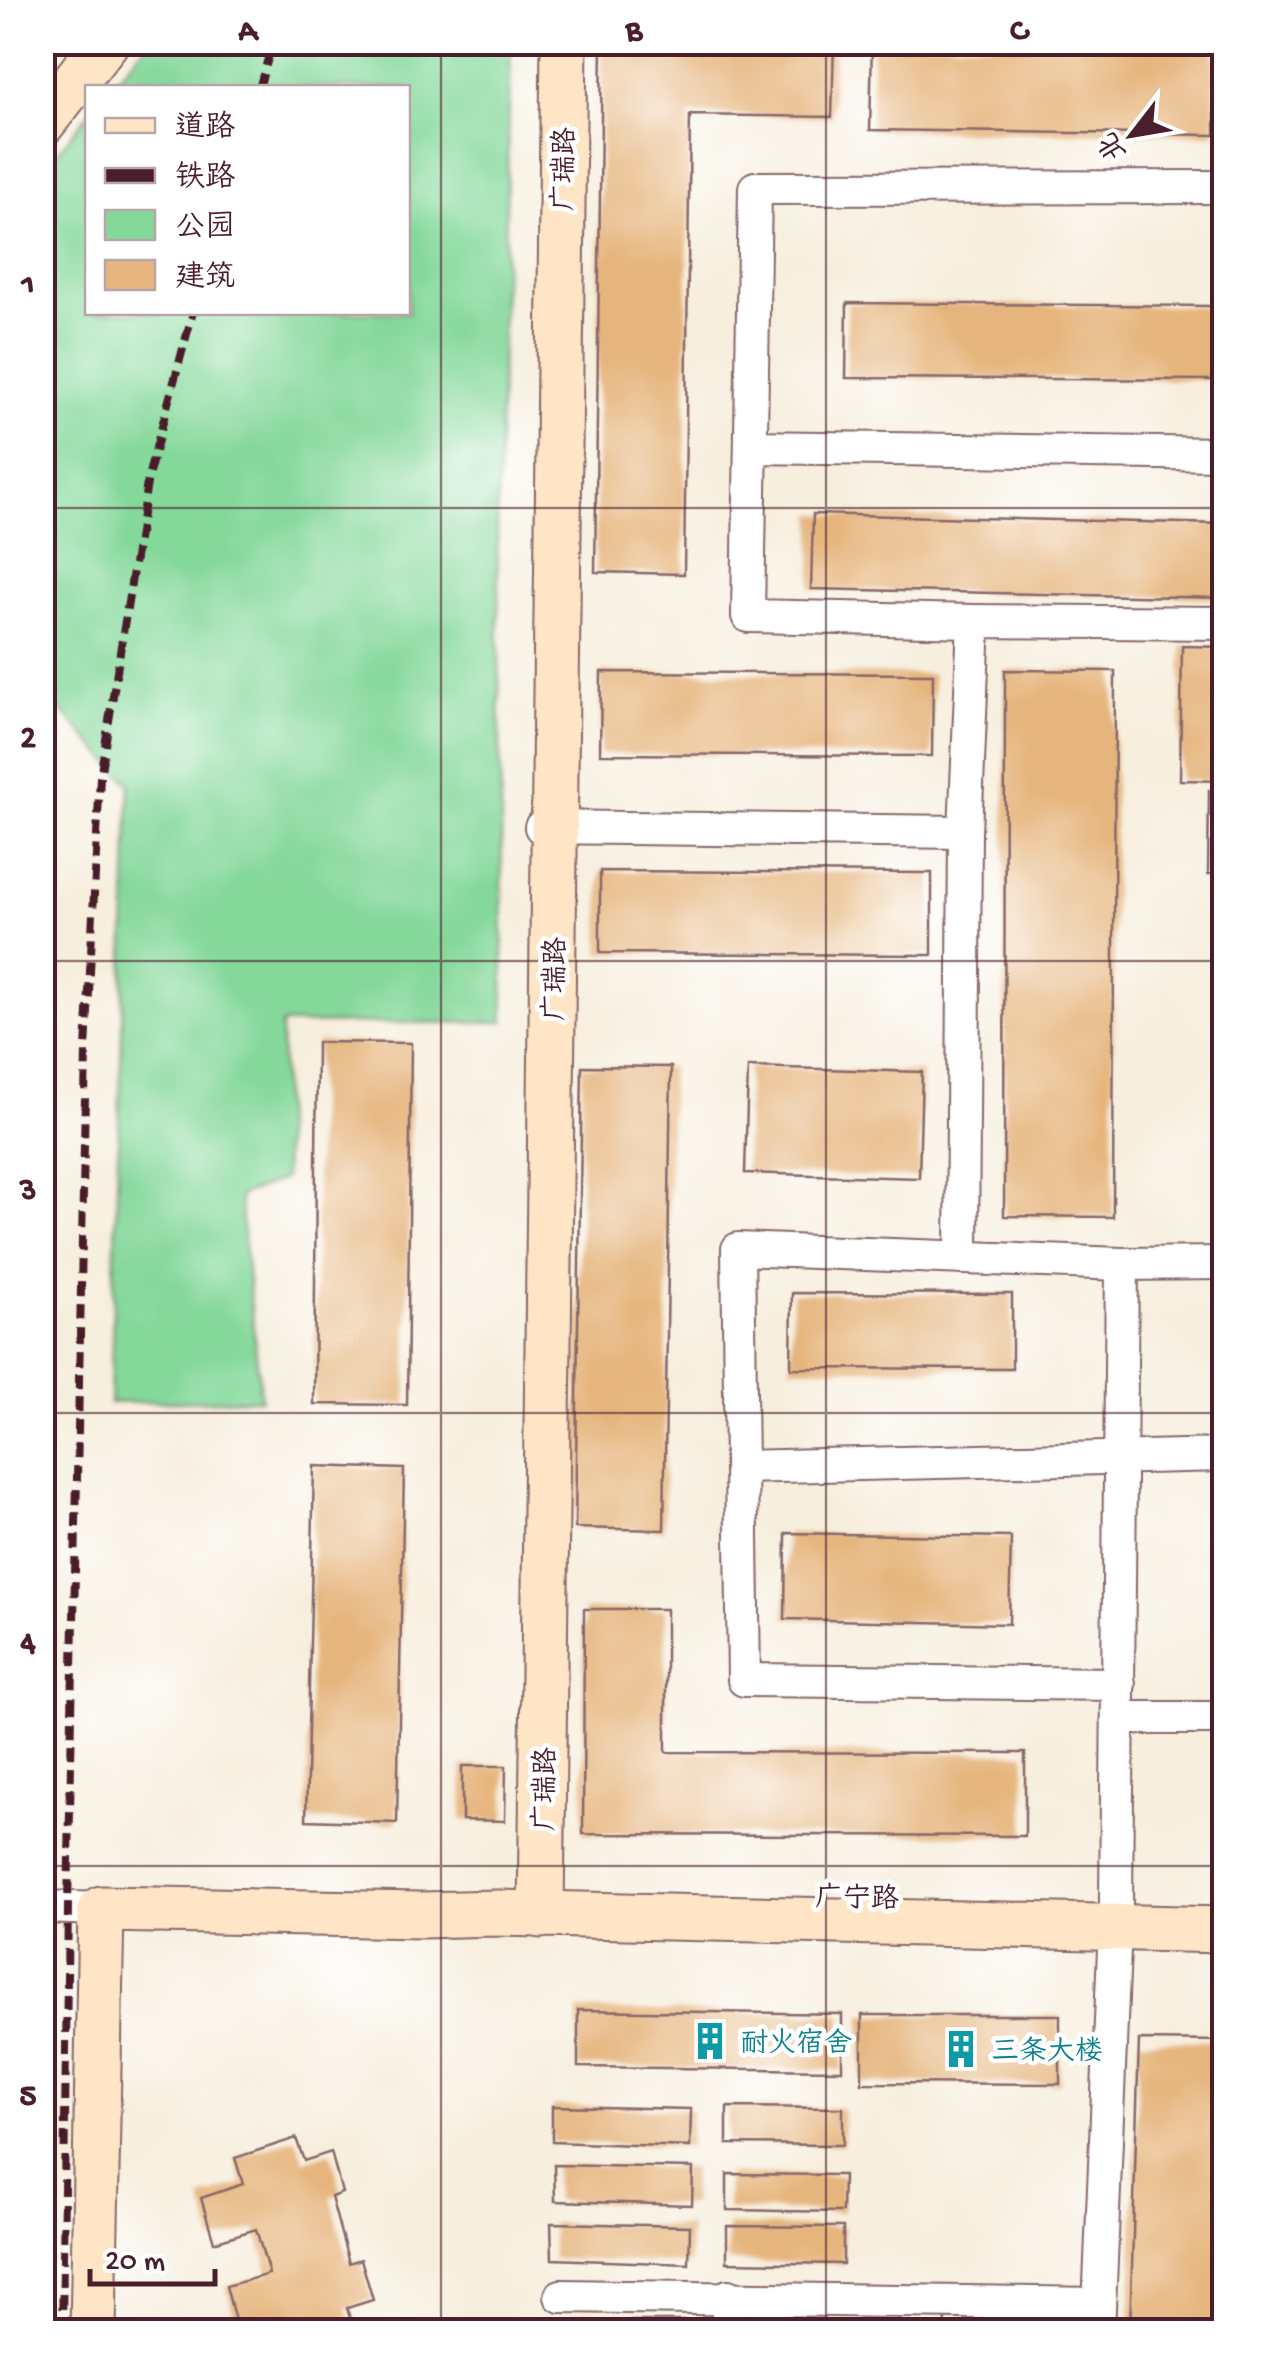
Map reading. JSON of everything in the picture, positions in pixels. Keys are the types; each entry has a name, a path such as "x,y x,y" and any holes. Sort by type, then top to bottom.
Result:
{"street":[{"path":"42,94 84,42"},
{"path":"42,123 106,42"},
{"name":"广瑞路","path":"545,42 548,826"},
{"name":"广瑞路","path":"527,1904 564,42"},
{"path":"1224,188 755,188 748,616 1224,623"},
{"path":"751,447 1224,454"},
{"path":"962,1258 965,832 974,621"},
{"path":"548,826 965,832"},
{"path":"1119,1684 744,1680 738,1249 1122,1264 1224,1263"},
{"path":"561,2296 728,2296 913,2317 1098,2318 1116,1915 1122,1264"},
{"path":"741,1467 1224,1455"},
{"path":"1119,1718 1224,1718"},
{"name":"广宁路","path":"101,1909 422,1915 527,1904 1116,1915 1224,1930"},
{"name":"广宁路","path":"1116,1915 1224,1904"},
{"path":"42,1906 101,1909 93,2332"},
{"path":"728,2296 728,2332"}],"green space":[{"path":"147,43 511,43 497,514 504,1022 281,1024 284,1179 239,1196 261,1399 110,1403 130,784 43,691 43,170 85,118 85,315 410,315 410,85 112,85"}],"building":[{"path":"602,42 834,42 832,117 690,115 684,574 595,572"},
{"path":"872,42 1215,47 1215,135 870,130"},
{"path":"847,303 1214,306 1213,380 846,378"},
{"path":"813,514 1224,524 1224,598 811,589"},
{"path":"1182,646 1224,647 1224,781 1180,780"},
{"path":"1005,670 1115,671 1113,1217 1004,1216"},
{"path":"601,672 933,674 932,756 600,754"},
{"path":"1209,790 1224,790 1224,874 1208,874"},
{"path":"600,871 932,873 932,955 600,953"},
{"path":"317,1042 411,1043 407,1405 314,1404"},
{"path":"582,1066 671,1067 664,1530 575,1528"},
{"path":"748,1067 922,1072 919,1178 745,1173"},
{"path":"792,1293 1012,1294 1012,1369 791,1368"},
{"path":"314,1466 404,1469 397,1823 306,1820"},
{"path":"786,1533 1011,1537 1009,1624 785,1619"},
{"path":"584,1609 666,1609 666,1752 1025,1753 1025,1836 583,1834"},
{"path":"462,1766 506,1766 505,1821 462,1820"},
{"name":"耐火宿舍","path":"578,2010 842,2014 842,2070 578,2067"},
{"name":"三条大楼","path":"862,2015 1060,2015 1060,2084 862,2083"},
{"path":"1139,2040 1224,2041 1224,2332 1130,2332"},
{"path":"552,2106 691,2109 690,2147 552,2142"},
{"path":"727,2107 843,2108 843,2145 727,2144"},
{"path":"296,2138 304,2161 331,2152 342,2193 331,2197 349,2263 361,2259 373,2300 347,2308 354,2332 283,2332 281,2322 238,2332 226,2286 269,2274 256,2229 214,2242 201,2198 243,2184 235,2158"},
{"path":"554,2165 693,2168 692,2205 555,2201"},
{"path":"727,2174 843,2175 842,2212 727,2210"},
{"path":"551,2223 690,2226 689,2264 552,2259"},
{"path":"727,2226 843,2227 843,2264 727,2262"},
{"path":"946,2318 1049,2320 1049,2332 945,2332"},
{"path":"575,2321 707,2321 707,2332 574,2332"},
{"path":"757,2321 862,2323 862,2332 757,2332"}],"railway":[{"path":"260,85 273,42"},
{"path":"62,2332 86,1050 100,777 148,477 192,315"}],"place":[{"name":"耐火宿舍","path":"710,2041"},
{"name":"三条大楼","path":"961,2049"}]}
